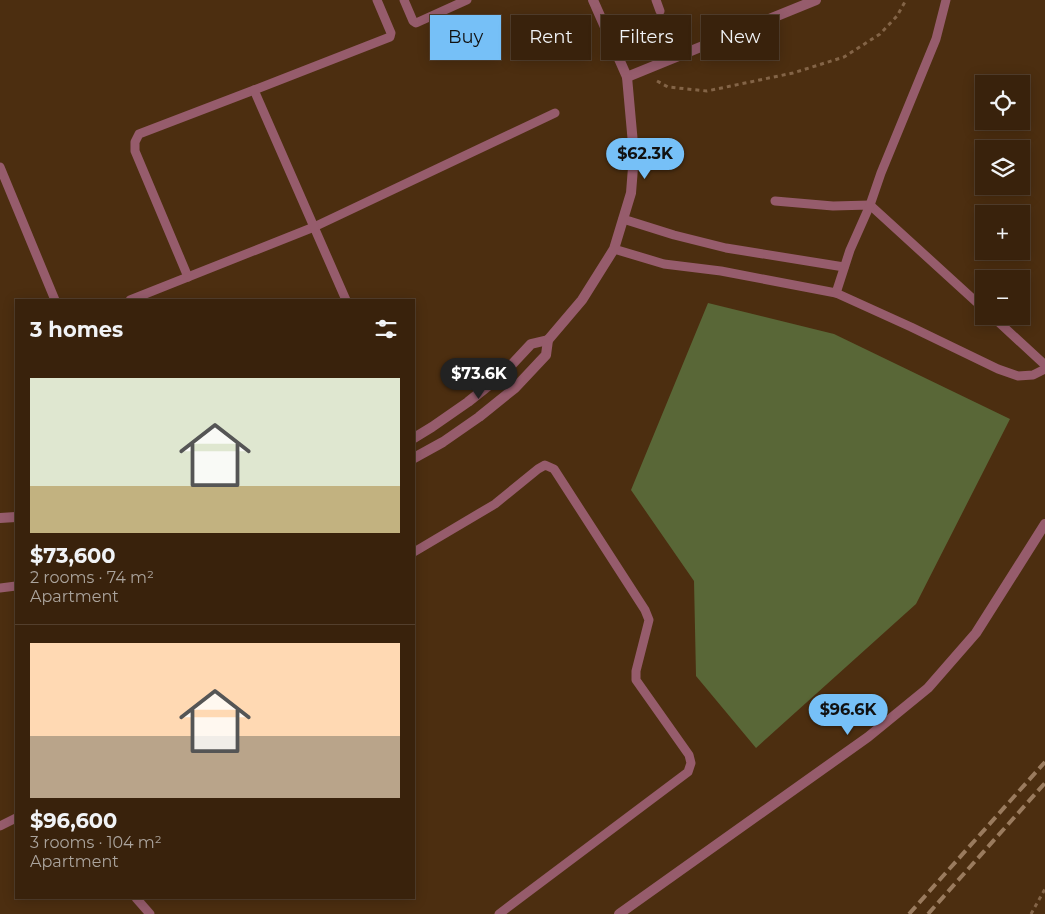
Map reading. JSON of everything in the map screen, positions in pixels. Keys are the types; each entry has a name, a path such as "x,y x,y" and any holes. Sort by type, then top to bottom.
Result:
{"street":[{"path":"415,457 450,437 515,388 546,354 548,340 582,300 614,249 631,193 634,155 627,77 593,0"},
{"path":"627,77 816,0"},
{"path":"415,437 468,402 503,374 532,344 548,340"},
{"path":"0,518 15,517"},
{"path":"619,914 868,737 928,688 976,633 1045,524"}],"lane":[{"path":"188,277 135,151 135,142 139,134 390,37 391,33 377,0"},
{"path":"404,0 413,21 419,22 467,0"},
{"path":"656,0 660,11"},
{"path":"836,292 881,173 936,40 946,0"},
{"path":"254,90 346,299"},
{"path":"133,299 314,227 555,113"},
{"path":"0,167 55,299"},
{"path":"775,201 833,206 870,205 975,301"},
{"path":"623,219 674,235 726,248 844,267"},
{"path":"614,249 664,264 721,270 836,292 998,369 1018,376 1032,375 1045,367 1001,325"},
{"path":"415,551 495,504 538,469 545,465 554,469 645,610 649,620 636,671 636,680 689,755 691,763 688,772 499,914"},
{"path":"0,588 15,586"},
{"path":"0,826 15,818"},
{"path":"137,899 150,914"}],"path":[{"path":"642,71 668,87 707,91 793,73 844,57 880,34 897,16 906,0"},
{"path":"1031,914 1045,889"}],"green space":[{"path":"708,303 834,334 1010,419 916,604 756,748 696,676 694,581 631,490"}],"railway":[{"path":"909,914 1045,762"},
{"path":"928,914 1045,783"}]}
